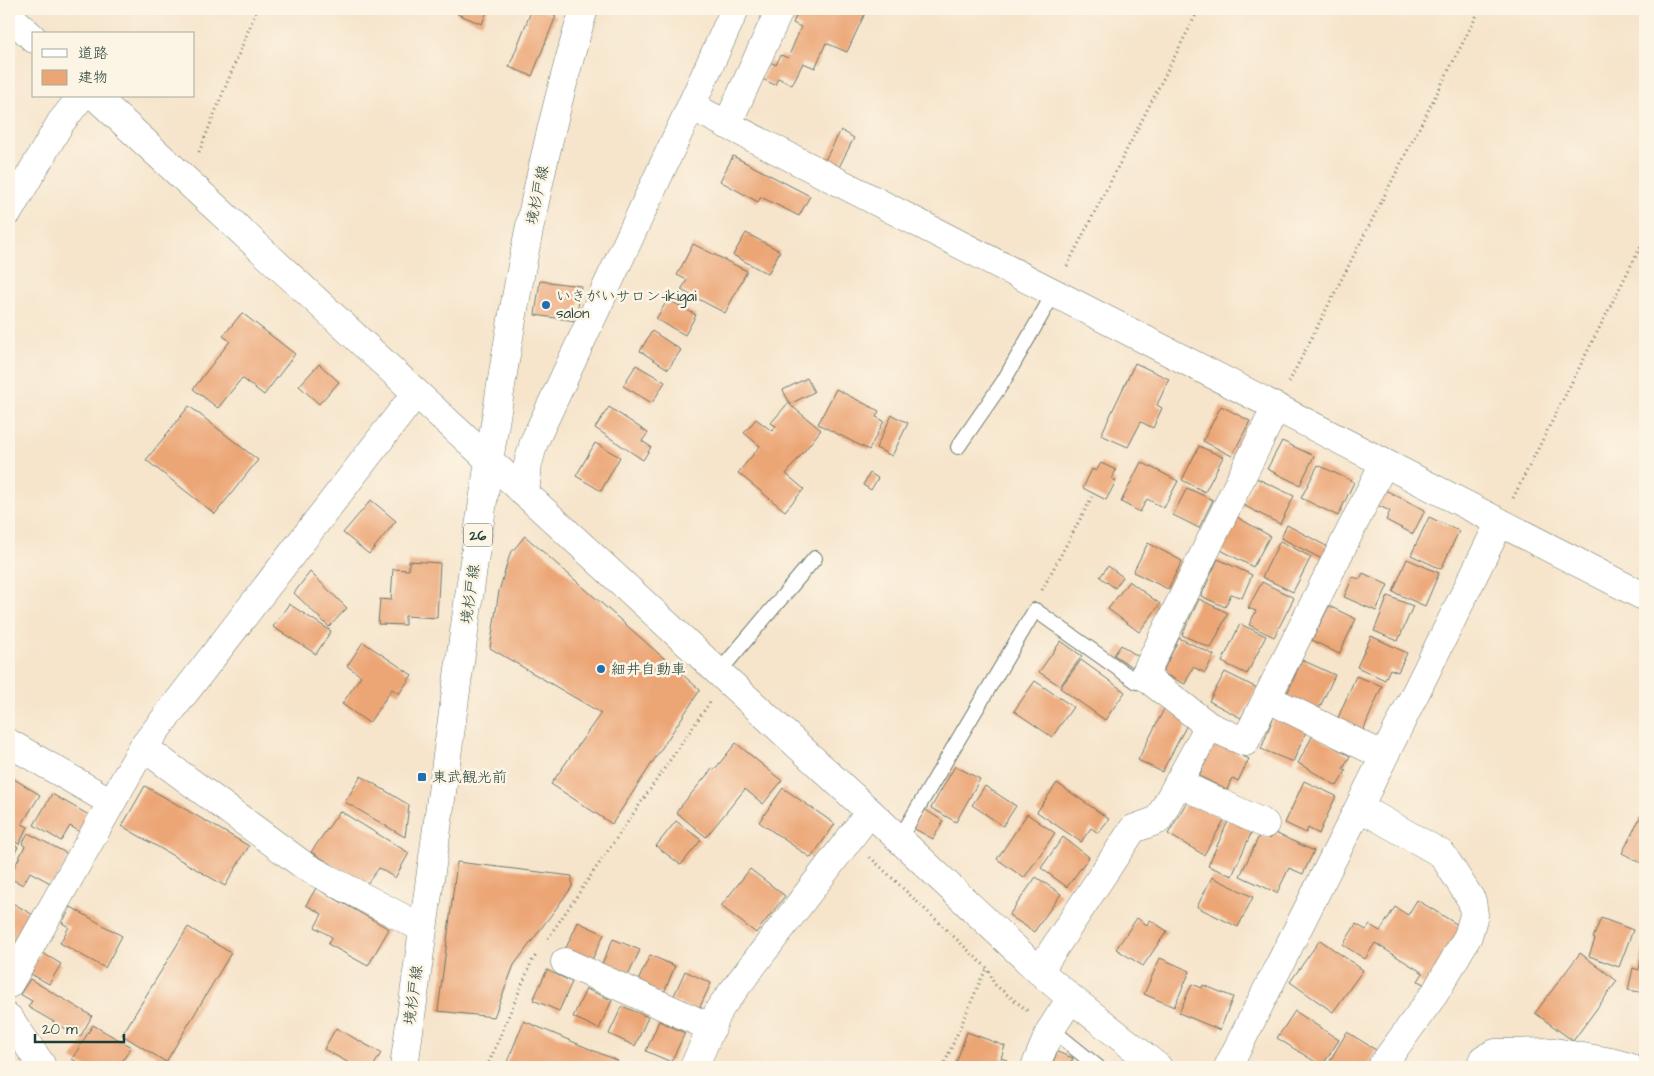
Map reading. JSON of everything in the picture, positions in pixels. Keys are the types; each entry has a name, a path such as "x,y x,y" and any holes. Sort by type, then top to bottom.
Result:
{"street":[{"name":"境杉戸線","path":"404,1067 488,460 518,278 549,138 584,9"},
{"path":"525,494 528,464 534,442 691,106 734,9"},
{"path":"728,125 780,9"},
{"path":"9,15 32,37"},
{"path":"9,211 61,122 80,98"},
{"path":"97,98 870,812 1039,971 1158,1067"},
{"path":"691,106 1645,597"},
{"path":"9,984 143,747 416,393"},
{"path":"1276,407 1144,676 1209,726 1245,742 1384,463"},
{"path":"1228,1067 1500,522"},
{"path":"1267,698 1384,756"},
{"path":"1039,971 1134,829 1158,820 1209,726"},
{"path":"9,743 111,802"},
{"path":"143,747 306,867 422,928"},
{"path":"1178,783 1265,824"},
{"path":"1359,807 1442,854 1472,901 1474,914 1468,936 1435,993 1381,1067"},
{"path":"694,1067 720,1008 870,812"},
{"path":"565,962 712,1028"},
{"path":"1035,1067 1051,1029 1071,998"},
{"path":"9,1018 41,1066"},
{"path":"1480,1067 1483,1060 1495,1053 1555,1052 1629,1067"}],"lane":[{"path":"958,446 1003,382 1054,293"},
{"path":"722,675 815,558"},
{"path":"898,838 907,826 1035,610 1137,682 1144,676"},
{"path":"1051,1029 1098,1067"}],"path":[{"path":"187,183 257,9"},
{"path":"1054,293 1199,9"},
{"path":"1276,407 1480,9"},
{"path":"1500,522 1645,238"},
{"path":"1035,610 1039,595 1092,497"},
{"path":"543,945 722,675"},
{"path":"850,838 988,969 994,984 1051,1029"},
{"path":"486,1067 537,953"},
{"path":"943,1067 982,977 988,969"}],"building":[{"path":"459,9 488,9 482,24 457,14"},
{"path":"532,9 538,9 556,16 532,76 509,67"},
{"path":"799,9 867,9 847,52 826,43 815,68 803,63 792,85 778,78 775,85 762,79 770,62 776,65 781,55 788,58 801,27 793,23"},
{"path":"841,130 854,138 839,167 825,160"},
{"path":"733,156 810,196 799,216 761,197 758,202 720,181"},
{"path":"746,233 780,251 768,274 733,255"},
{"path":"693,244 747,271 725,313 681,290 687,280 677,275"},
{"path":"540,281 581,286 576,321 535,315"},
{"path":"668,299 696,315 685,335 656,319"},
{"path":"242,313 295,354 264,395 242,378 218,408 193,389 230,341 223,336"},
{"path":"652,331 681,350 668,369 640,351"},
{"path":"1135,363 1169,379 1157,405 1162,408 1153,428 1141,422 1128,447 1101,435"},
{"path":"319,364 339,382 319,404 299,386"},
{"path":"636,365 665,382 652,403 623,386"},
{"path":"807,378 814,392 790,404 783,390"},
{"path":"836,389 879,411 876,417 884,421 869,450 818,424"},
{"path":"788,403 821,430 786,474 804,489 785,511 738,473 760,446 744,433 756,419 772,431 776,426 771,423"},
{"path":"189,406 258,460 215,514 146,460"},
{"path":"1221,406 1250,421 1232,456 1203,441"},
{"path":"609,407 648,433 642,441 651,447 643,460 595,428"},
{"path":"892,415 908,423 892,456 876,448"},
{"path":"1282,441 1314,456 1300,485 1267,469"},
{"path":"595,443 620,457 601,491 576,476"},
{"path":"1199,446 1223,457 1205,492 1182,480"},
{"path":"1141,462 1178,481 1164,508 1147,499 1140,512 1121,502"},
{"path":"1101,463 1116,470 1112,479 1116,481 1106,500 1083,488 1092,469 1096,471"},
{"path":"1318,465 1354,482 1338,516 1301,498"},
{"path":"870,473 878,478 871,490 863,485"},
{"path":"1256,478 1294,496 1280,524 1243,505"},
{"path":"1187,488 1213,500 1199,528 1173,515"},
{"path":"1385,490 1425,510 1413,534 1386,520 1390,511 1377,505"},
{"path":"371,500 396,521 369,554 343,533"},
{"path":"1237,517 1270,536 1253,567 1219,549"},
{"path":"1429,517 1459,531 1441,569 1411,555"},
{"path":"1287,525 1328,547 1322,559 1281,538"},
{"name":"細井自動車","path":"525,536 700,690 612,824 551,784 601,713 490,648 499,591 510,554"},
{"path":"1280,541 1311,557 1293,592 1262,577"},
{"path":"1148,543 1182,561 1168,589 1133,572"},
{"path":"1218,559 1252,575 1242,598 1231,594 1225,607 1201,596"},
{"path":"1407,559 1439,573 1425,606 1393,592"},
{"path":"409,561 440,563 437,618 405,616 405,625 378,624 380,599 391,600 393,569 409,570"},
{"path":"1108,566 1123,577 1115,588 1100,577"},
{"path":"310,572 347,608 329,627 294,593"},
{"path":"1363,573 1388,585 1376,611 1344,597 1353,577 1360,579"},
{"path":"1129,581 1160,604 1139,632 1108,609"},
{"path":"1262,582 1294,598 1274,637 1249,625 1256,611 1248,608"},
{"path":"1388,596 1413,606 1398,641 1374,631"},
{"path":"1199,599 1228,613 1211,648 1182,635"},
{"path":"289,604 331,631 316,654 273,627"},
{"path":"1329,606 1356,619 1339,654 1312,640"},
{"path":"1240,624 1266,636 1247,674 1222,662"},
{"path":"1371,636 1407,653 1398,672 1390,669 1385,680 1357,667"},
{"path":"1179,638 1214,655 1205,673 1193,667 1185,684 1162,673"},
{"path":"1061,641 1082,656 1060,686 1039,672"},
{"path":"363,642 412,675 399,694 392,689 369,723 342,704 361,676 347,666"},
{"path":"1121,645 1139,657 1132,667 1114,655"},
{"path":"1081,660 1125,692 1105,720 1060,688"},
{"path":"1302,660 1335,675 1318,711 1286,696"},
{"path":"1225,672 1257,688 1241,718 1209,701"},
{"path":"1356,676 1382,686 1363,731 1337,720"},
{"path":"1035,681 1073,707 1052,737 1014,711"},
{"path":"1164,709 1189,721 1162,772 1138,760"},
{"path":"1275,713 1308,727 1293,762 1261,749"},
{"path":"1313,735 1350,756 1343,769 1346,771 1337,786 1298,763"},
{"path":"1216,740 1249,759 1238,781 1232,778 1227,790 1199,776"},
{"path":"736,743 782,781 763,804 745,789 706,837 676,812"},
{"path":"955,766 980,779 956,822 931,808"},
{"path":"361,776 409,805 405,837 345,802"},
{"path":"14,779 40,795 22,824 28,827 19,844 9,838 9,788"},
{"path":"1304,781 1336,796 1319,834 1308,828 1306,833 1285,823"},
{"path":"1057,783 1109,819 1098,833 1091,828 1081,842 1037,812"},
{"path":"145,786 249,846 225,886 122,826"},
{"path":"985,786 1016,806 1003,826 972,805"},
{"path":"783,788 835,824 811,858 759,822"},
{"path":"52,794 94,818 84,834 70,826 61,841 34,825"},
{"path":"1188,800 1224,820 1204,855 1168,834"},
{"path":"1645,808 1645,865 1622,853"},
{"path":"924,809 943,821 933,839 913,828"},
{"path":"340,811 409,853 395,878 379,868 366,885 311,852"},
{"path":"1027,814 1055,833 1024,878 997,859"},
{"path":"1229,819 1253,829 1232,876 1208,866"},
{"path":"676,821 701,840 681,865 656,846"},
{"path":"1273,832 1314,851 1303,874 1289,868 1277,893 1240,876 1260,834 1270,839"},
{"path":"28,833 70,855 54,885 30,872 23,885 9,878 25,846 22,844"},
{"path":"1063,837 1089,857 1067,887 1041,868"},
{"path":"9,841 18,847 9,863"},
{"path":"457,862 572,876 572,887 514,965 494,1017 438,1011"},
{"path":"750,869 785,896 756,933 721,906"},
{"path":"1036,877 1061,894 1034,932 1009,915"},
{"path":"1212,877 1253,897 1238,927 1197,907"},
{"path":"316,888 389,929 368,966 328,944 332,937 315,927 322,914 306,905"},
{"path":"1417,900 1463,928 1427,986 1418,981 1423,973 1375,943 1365,959 1343,945 1356,924 1366,930 1370,925 1380,931 1395,907 1408,915"},
{"path":"9,901 35,916 11,957 9,955"},
{"path":"71,907 122,936 105,968 60,943 69,927 62,923"},
{"path":"1137,918 1147,925 1150,920 1167,931 1143,966 1116,949"},
{"path":"1601,918 1633,930 1619,967 1589,956 1595,939 1593,938"},
{"path":"578,922 604,934 591,962 565,950"},
{"path":"188,927 231,953 166,1062 122,1035"},
{"path":"613,939 640,950 627,978 601,966"},
{"path":"1320,940 1363,970 1333,1012 1290,982"},
{"path":"1644,943 1645,993 1628,990 1633,968 1639,970"},
{"path":"41,952 61,964 49,984 29,973"},
{"path":"1580,953 1617,981 1573,1041 1535,1013"},
{"path":"650,955 675,966 663,995 637,983"},
{"path":"1160,958 1190,971 1174,1007 1144,994"},
{"path":"547,970 572,982 559,1011 533,1000"},
{"path":"685,971 711,983 698,1011 672,1000"},
{"path":"30,979 92,1016 80,1037 28,1007 32,1001 20,994"},
{"path":"1192,984 1202,988 1203,985 1233,997 1220,1030 1179,1013"},
{"path":"586,989 612,1000 599,1029 573,1017"},
{"path":"622,1006 648,1017 635,1046 609,1034"},
{"path":"1295,1011 1339,1040 1322,1066 1277,1038"},
{"path":"524,1021 618,1061 615,1067 505,1067"},
{"path":"659,1021 685,1033 671,1062 646,1051"},
{"path":"93,1025 131,1047 119,1067 86,1067 72,1059"},
{"path":"336,1028 381,1053 373,1067 356,1067 324,1049"},
{"path":"967,1032 1005,1046 1001,1058 1007,1060 1004,1067 968,1067 956,1063"},
{"path":"1347,1032 1376,1050 1366,1067 1326,1067"},
{"path":"1057,1052 1073,1058 1070,1064 1077,1067 1051,1067"}],"place":[{"name":"いきがいサロン-ikigai salon","path":"546,305"},
{"name":"細井自動車","path":"601,669"},
{"name":"東武観光前","path":"422,777"}]}
